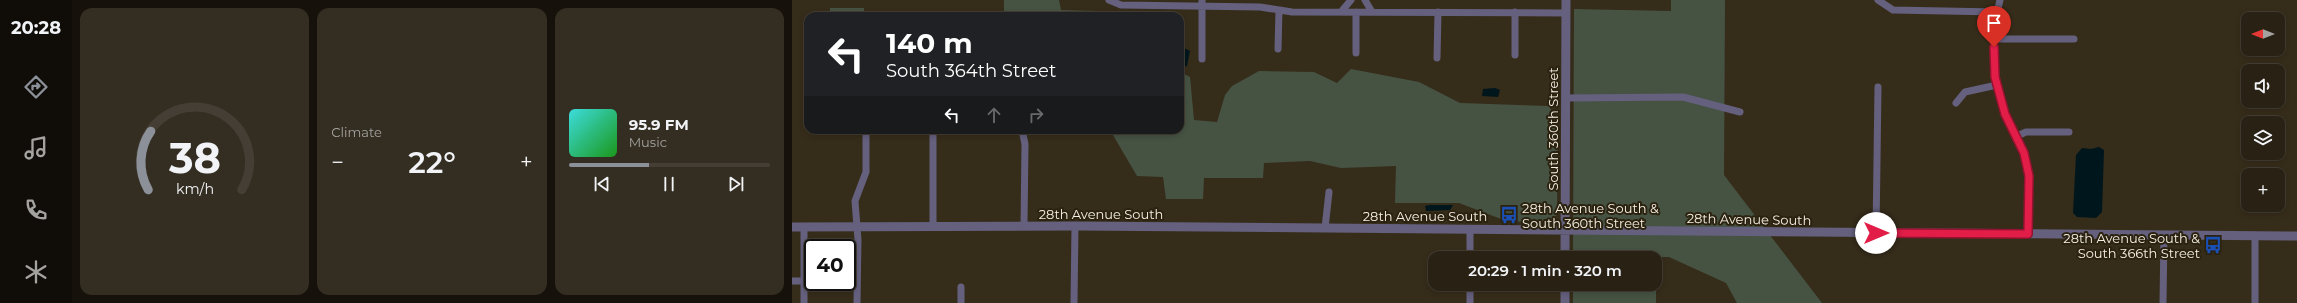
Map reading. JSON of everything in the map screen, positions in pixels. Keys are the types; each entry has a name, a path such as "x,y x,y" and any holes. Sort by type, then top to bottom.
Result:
{"street":[{"path":"1109,0 1121,5 1202,3 1260,7 1279,10 1341,12 1566,13"},
{"path":"1341,12 1351,0"},
{"path":"1365,0 1372,12"},
{"name":"South 360th Street","path":"1565,251 1566,0"},
{"path":"1878,0 1889,8 1997,12"},
{"path":"2000,0 1994,39 1994,67 2005,114 2024,153 2029,176 2028,234"},
{"path":"1202,3 1202,59"},
{"path":"1278,49 1279,10"},
{"path":"1356,12 1356,53"},
{"path":"1437,58 1438,12"},
{"path":"1515,12 1515,55"},
{"path":"1994,39 2074,39"},
{"path":"1956,103 1965,92 1997,85"},
{"path":"1876,233 1878,87"},
{"path":"1566,98 1683,97 1740,112"},
{"path":"2016,136 2026,132 2069,132"},
{"path":"857,303 856,197 866,172 866,134"},
{"path":"933,134 933,226"},
{"path":"1023,134 1025,144 1024,226"},
{"path":"1326,228 1329,192"},
{"path":"1074,226 1074,303"},
{"name":"28th Avenue South","path":"792,228 1074,226 2297,236"},
{"path":"804,228 804,239"},
{"path":"1470,230 1470,251"},
{"path":"2163,303 2164,235"},
{"path":"2255,236 2255,303"},
{"path":"792,281 804,281"},
{"path":"961,287 961,303"},
{"path":"804,291 804,303"},
{"path":"1470,291 1470,303"},
{"path":"1565,291 1565,303"}],"green space":[{"path":"1004,0 1059,0 1061,10 1133,12 1004,12"},
{"path":"1671,0 1725,0 1724,175 1822,303 1737,303 1726,283 1669,257 1662,257 1662,251 1573,251 1574,9 1671,11"},
{"path":"830,8 864,8 864,12 830,12"},
{"path":"1351,69 1419,82 1460,103 1549,106 1558,122 1557,213 1554,221 1509,222 1459,203 1395,203 1396,166 1341,168 1310,161 1264,163 1263,178 1204,178 1203,199 1166,199 1163,177 1137,176 1112,134 1184,134 1184,74 1190,77 1194,120 1217,122 1225,95 1232,86 1259,71 1314,72 1337,83"},
{"path":"1573,291 1656,291 1656,303 1573,303"}],"water":[{"path":"1184,48 1190,51 1187,66 1184,67"},
{"path":"1495,88 1500,90 1498,97 1482,96 1483,89"},
{"path":"2099,147 2104,150 2102,212 2096,218 2077,217 2073,213 2076,155 2082,148 2091,149"},
{"path":"1453,205 1450,210 1426,211 1425,206"}],"place":[{"name":"28th Avenue South & South 360th Street","path":"1509,215"},
{"name":"28th Avenue South & South 366th Street","path":"2213,245"}],"route":[{"path":"1876,233 2028,234 2029,176 2024,153 2005,114 1995,77 1994,47"}]}
